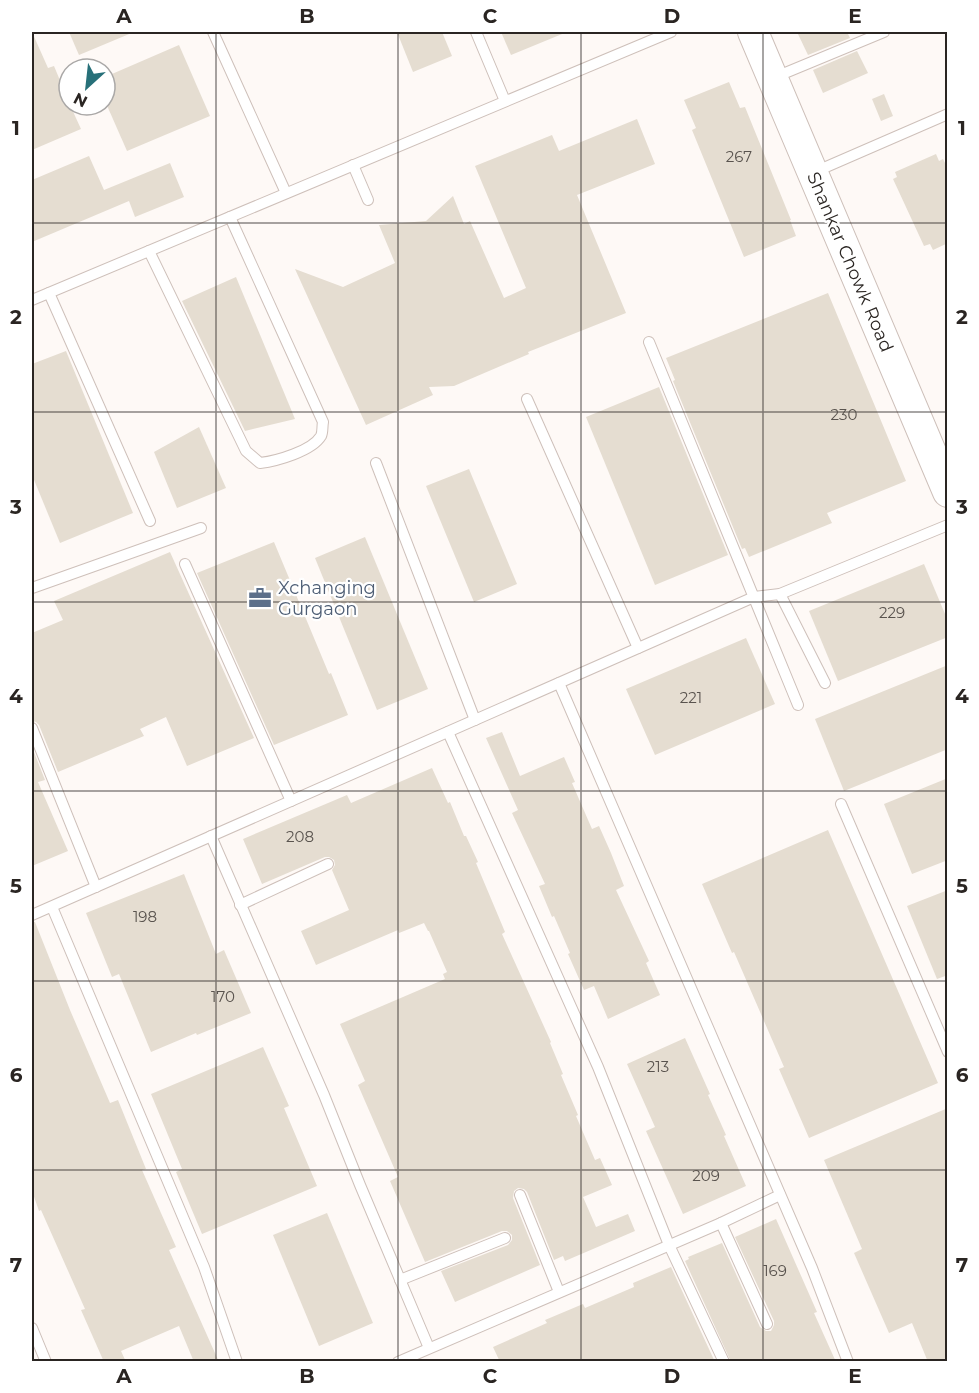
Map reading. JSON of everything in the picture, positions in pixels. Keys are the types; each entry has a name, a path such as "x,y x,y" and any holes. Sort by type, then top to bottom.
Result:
{"main road":[{"name":"Shankar Chowk Road","path":"753,32 948,492"},
{"name":"Shankar Chowk Road","path":"767,32 948,453"}],"lane":[{"path":"213,32 286,193"},
{"path":"476,32 505,101"},
{"path":"32,300 670,32"},
{"path":"785,73 884,32"},
{"path":"826,167 948,114"},
{"path":"353,165 368,200"},
{"path":"148,251 246,451 260,463 274,461 313,446 322,435 322,422 230,217"},
{"path":"49,293 150,521"},
{"path":"649,342 798,705"},
{"path":"526,399 638,648"},
{"path":"376,463 475,720"},
{"path":"32,915 754,597 780,594 948,525"},
{"path":"32,588 201,528"},
{"path":"184,564 291,801"},
{"path":"780,594 825,683"},
{"path":"559,683 812,1268 848,1362"},
{"path":"32,728 96,887"},
{"path":"448,732 598,1067 669,1245 724,1362"},
{"path":"841,804 948,1052"},
{"path":"211,836 319,1085 429,1348"},
{"path":"240,905 328,864"},
{"path":"52,907 204,1267 237,1362"},
{"path":"520,1195 559,1292"},
{"path":"398,1362 721,1223 780,1195"},
{"path":"721,1223 767,1324"},
{"path":"400,1280 505,1238"},
{"path":"32,1328 46,1362"}],"building":[{"path":"32,32 48,68 54,66 57,73 57,117 76,117 81,129 32,150"},
{"path":"69,32 134,32 79,55"},
{"path":"397,32 442,32 452,56 413,72"},
{"path":"501,32 567,32 511,55"},
{"path":"797,32 847,32 850,38 808,55"},
{"path":"179,45 210,116 127,151 112,117 117,117 117,72"},
{"path":"857,51 868,73 823,93 813,70"},
{"path":"729,82 740,108 745,107 796,236 744,257 692,130 696,128 684,100"},
{"path":"884,94 893,116 881,121 872,99"},
{"path":"637,119 655,164 577,195 626,313 528,352 529,354 454,386 429,387 433,395 366,425 295,269 343,287 395,263 379,225 426,221 453,196 464,224 470,221 504,298 526,288 475,166 552,135 559,151"},
{"path":"936,154 939,161 943,159 948,169 948,243 933,250 930,244 924,246 893,179 897,177 895,172"},
{"path":"89,156 104,190 170,163 184,197 135,217 129,201 32,242 32,180"},
{"path":"236,277 295,419 245,431 182,301"},
{"path":"828,293 906,481 827,513 832,523 749,557 745,548 742,549 673,381 675,380 666,358"},
{"path":"66,351 133,513 60,543 32,475 32,364"},
{"path":"659,387 728,555 655,585 586,417"},
{"path":"199,427 226,488 177,508 154,452"},
{"path":"469,469 517,584 474,602 426,486"},
{"path":"365,537 428,689 377,710 315,558"},
{"path":"274,542 348,715 274,745 197,573"},
{"path":"170,552 254,738 187,766 166,717 140,729 144,736 58,772 39,725 32,721 32,633 63,620 54,601"},
{"path":"924,564 948,621 948,637 838,681 809,611"},
{"path":"746,638 775,704 655,755 626,689"},
{"path":"948,665 948,749 844,791 815,719"},
{"path":"502,732 520,776 564,757 575,782 572,783 592,829 599,826 611,853 624,886 616,890 649,961 646,963 660,995 608,1019 594,986 584,990 554,916 552,917 539,886 545,884 512,813 518,810 486,738"},
{"path":"32,747 45,780 38,782 68,851 32,866"},
{"path":"432,768 478,862 476,863 505,932 502,934 551,1042 563,1074 561,1075 578,1115 576,1116 595,1160 600,1158 612,1185 583,1197 596,1227 628,1214 635,1231 565,1261 563,1256 554,1260 527,1192 518,1188 514,1191 513,1198 540,1265 455,1302 441,1271 508,1245 512,1240 512,1235 507,1231 502,1231 425,1262 390,1181 398,1177 358,1085 365,1081 340,1024 445,979 443,974 447,972 429,931 424,923 399,933 398,930 316,965 301,931 349,910 332,870 335,865 334,860 325,857 262,884 243,839 347,795 351,803"},
{"path":"948,778 948,860 912,874 884,804"},
{"path":"828,830 938,1083 809,1138 779,1069 784,1067 702,884"},
{"path":"184,874 216,954 224,950 251,1013 151,1052 119,974 112,977 86,913"},
{"path":"948,890 948,975 937,979 907,906"},
{"path":"32,922 35,922 110,1103 118,1100 146,1169 142,1170 176,1247 169,1250 219,1362 194,1362 179,1326 121,1351 126,1362 104,1362 81,1310 85,1309 41,1210 39,1211 32,1191"},
{"path":"685,1038 746,1186 683,1214 646,1131 655,1127 627,1064"},
{"path":"263,1047 289,1106 284,1108 317,1186 202,1234 176,1172 182,1169 151,1094"},
{"path":"948,1108 948,1362 928,1362 912,1323 889,1333 854,1253 862,1249 824,1160"},
{"path":"327,1213 373,1323 319,1346 273,1235"},
{"path":"776,1219 817,1312 814,1313 836,1362 731,1362 685,1261 689,1259 688,1257 722,1243 760,1327 771,1331 774,1321 735,1237"},
{"path":"671,1267 715,1362 500,1362 493,1347 547,1323 545,1320 583,1304 585,1308 634,1287 633,1283"}],"place":[{"name":"Xchanging Gurgaon","path":"260,598"}]}
